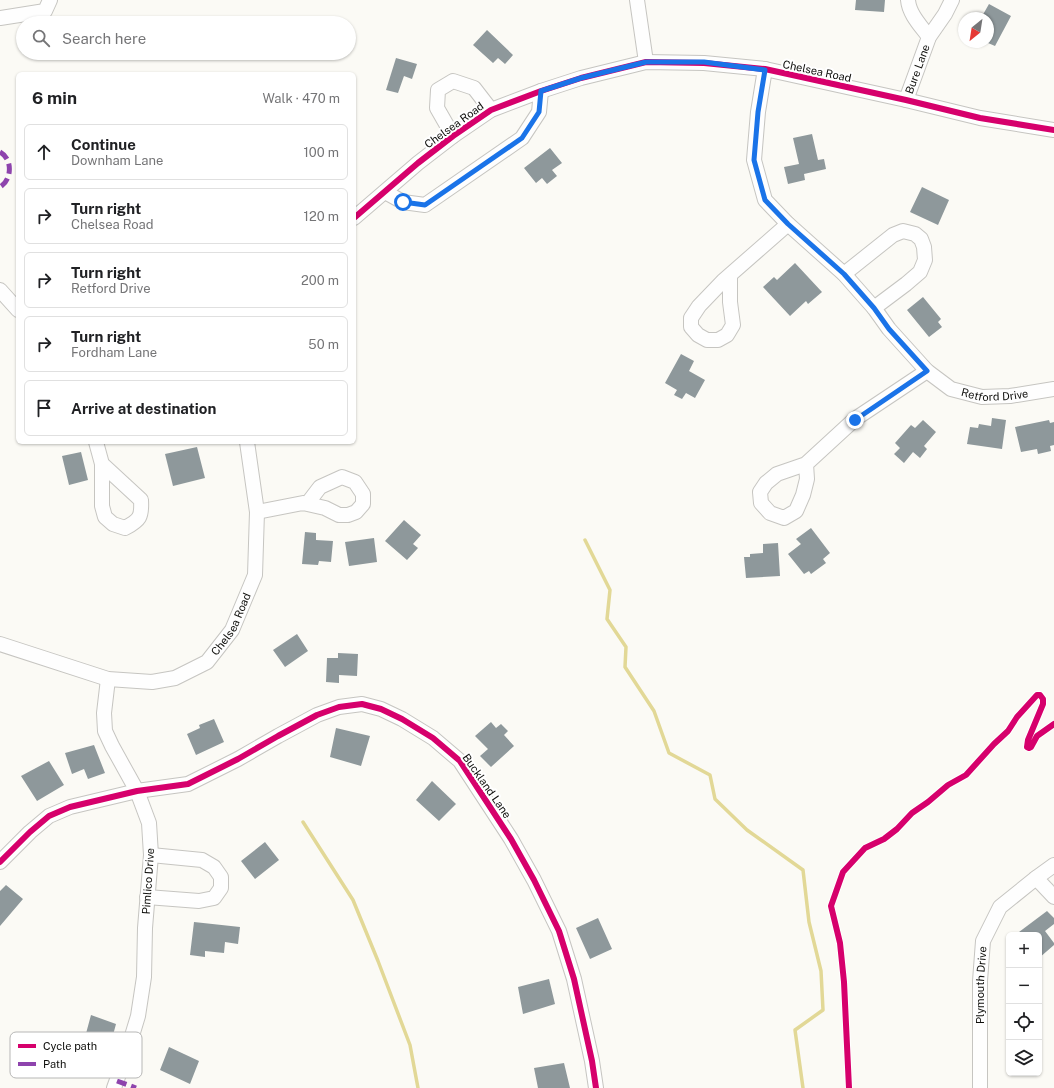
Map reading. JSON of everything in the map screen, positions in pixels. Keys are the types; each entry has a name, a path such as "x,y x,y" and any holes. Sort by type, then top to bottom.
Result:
{"street":[{"path":"0,18 45,11 50,0"},
{"path":"637,0 646,62"},
{"name":"Bure Lane","path":"908,0 908,6 917,22 929,37"},
{"name":"Bure Lane","path":"906,100 929,37 945,14 952,0"},
{"name":"Chelsea Road","path":"356,216 453,136 491,110 581,78 646,62 704,62 765,70 906,100 980,118 1054,130"},
{"name":"Retford Drive","path":"765,70 758,112 754,160 765,200 788,224 844,274 874,308 889,329 927,371 951,389 982,396 1010,396 1054,389"},
{"path":"453,136 437,108 438,90 453,82 474,88 491,110"},
{"path":"385,192 403,202 425,205 522,138 539,112 541,91"},
{"path":"730,275 788,224"},
{"path":"844,274 893,235 903,230 915,234 921,239 924,247 925,260 920,272 874,308"},
{"path":"0,290 16,308"},
{"path":"806,464 855,420 927,371"},
{"path":"97,444 102,464"},
{"name":"Chelsea Road","path":"0,644 108,679 152,682 174,678 207,662 232,630 255,574 257,512 247,444"},
{"path":"257,512 303,503 307,504"},
{"name":"Pimlico Drive","path":"108,679 104,713 105,731 137,791 149,823 151,855 144,928 144,977 138,1016 133,1032"},
{"name":"Buckland Lane","path":"0,862 30,832 49,816 70,807 137,791 188,784 238,760 317,715 338,707 362,704 381,709 402,719 433,738 460,761 511,839 559,931 574,979 592,1061 596,1088"},
{"path":"147,897 199,901 214,898 221,888 221,877 214,867 202,860 151,855"},
{"name":"Plymouth Drive","path":"980,1088 980,981 983,941 1000,907 1054,865"},
{"path":"1036,878 1054,898"},
{"name":"Pimlico Drive","path":"114,1088 118,1078"}],"building":[{"path":"856,0 885,0 884,12 855,10"},
{"path":"989,4 1011,16 995,46 994,12 984,12"},
{"path":"487,30 513,55 505,64 498,58 493,63 473,45"},
{"path":"396,58 417,64 412,79 404,76 398,93 386,90"},
{"path":"812,134 818,160 824,159 826,169 804,174 805,180 788,184 784,167 799,164 793,138"},
{"path":"550,148 562,163 552,170 557,176 547,184 542,178 536,183 524,168"},
{"path":"922,187 949,200 938,225 910,212"},
{"path":"795,263 822,292 808,304 806,301 790,316 763,287 774,277 777,280"},
{"path":"923,297 941,319 938,322 942,327 929,337 907,310"},
{"path":"681,354 694,361 689,371 705,380 695,398 686,393 682,399 674,395 677,390 665,383"},
{"path":"992,418 1006,420 1002,449 967,444 970,427 978,428 979,424 991,426"},
{"path":"923,420 936,432 924,446 927,449 920,458 913,452 904,463 894,454 900,448 895,443 911,425 915,428"},
{"path":"1049,420 1050,423 1054,422 1054,445 1050,446 1051,451 1038,454 1037,449 1021,452 1015,427"},
{"path":"197,447 205,478 173,486 165,454"},
{"path":"81,452 88,480 69,485 62,456"},
{"path":"404,520 421,535 413,544 418,548 407,560 385,541"},
{"path":"811,528 830,553 823,559 826,563 811,574 809,571 804,574 788,554 801,544 796,539"},
{"path":"305,532 316,533 316,540 333,541 331,562 319,561 318,565 302,564"},
{"path":"374,538 377,562 349,566 345,542"},
{"path":"778,543 780,576 746,578 744,557 750,557 750,554 763,553 763,544"},
{"path":"297,634 308,651 285,667 273,650"},
{"path":"338,653 358,654 357,676 339,675 339,683 326,682 327,658 338,658"},
{"path":"214,719 224,742 196,755 187,734 200,728 199,725"},
{"path":"491,722 496,728 501,724 508,731 504,735 514,746 491,767 480,756 488,749 475,736"},
{"path":"336,728 370,736 361,766 330,757"},
{"path":"94,745 105,773 88,779 84,769 72,774 65,753"},
{"path":"49,761 64,785 37,801 21,776"},
{"path":"432,781 456,804 439,821 416,800"},
{"path":"265,842 279,860 255,879 241,861"},
{"path":"6,885 23,899 0,926 0,891"},
{"path":"1047,911 1054,918 1054,924 1045,931 1054,945 1042,955 1042,932 1019,932"},
{"path":"598,918 612,949 590,959 576,928"},
{"path":"194,922 240,927 238,944 225,942 224,953 205,951 205,957 190,955"},
{"path":"549,979 555,1004 523,1014 518,987"},
{"path":"91,1015 116,1024 114,1032 86,1032"},
{"path":"169,1047 199,1061 190,1084 160,1070"},
{"path":"564,1063 570,1088 538,1088 534,1068"}],"waterway":[{"path":"585,540 610,590 607,619 626,647 625,667 654,711 669,753 710,775 715,799 747,830 803,870 809,922 821,971 823,1010 795,1030 803,1088"},
{"path":"303,822 353,900 410,1045 418,1088"}],"marked path":[{"path":"0,152 4,155 9,164 9,175 7,180 0,187"},
{"path":"117,1081 136,1088"}],"cycle path":[{"path":"356,216 418,163 453,136 491,110 581,78 646,62 704,63 765,69 980,118 1054,130"},
{"path":"849,1088 844,982 840,943 831,906 843,872 865,848 884,839 897,829 912,813 948,785 966,775 1008,731 1017,717 1037,695 1040,695 1043,699 1043,704 1028,740 1027,747 1031,747 1037,736 1054,724"},
{"path":"0,862 30,832 49,816 70,807 137,791 188,784 238,759 317,715 339,707 362,704 381,709 402,719 433,738 460,761 511,839 534,880 559,931 574,979 592,1061 596,1088"}],"route":[{"path":"403,202 425,205 522,138 539,112 541,91 581,78 646,62 704,62 765,70 758,112 754,160 765,200 788,224 844,274 874,308 889,329 927,371 855,420"}]}
